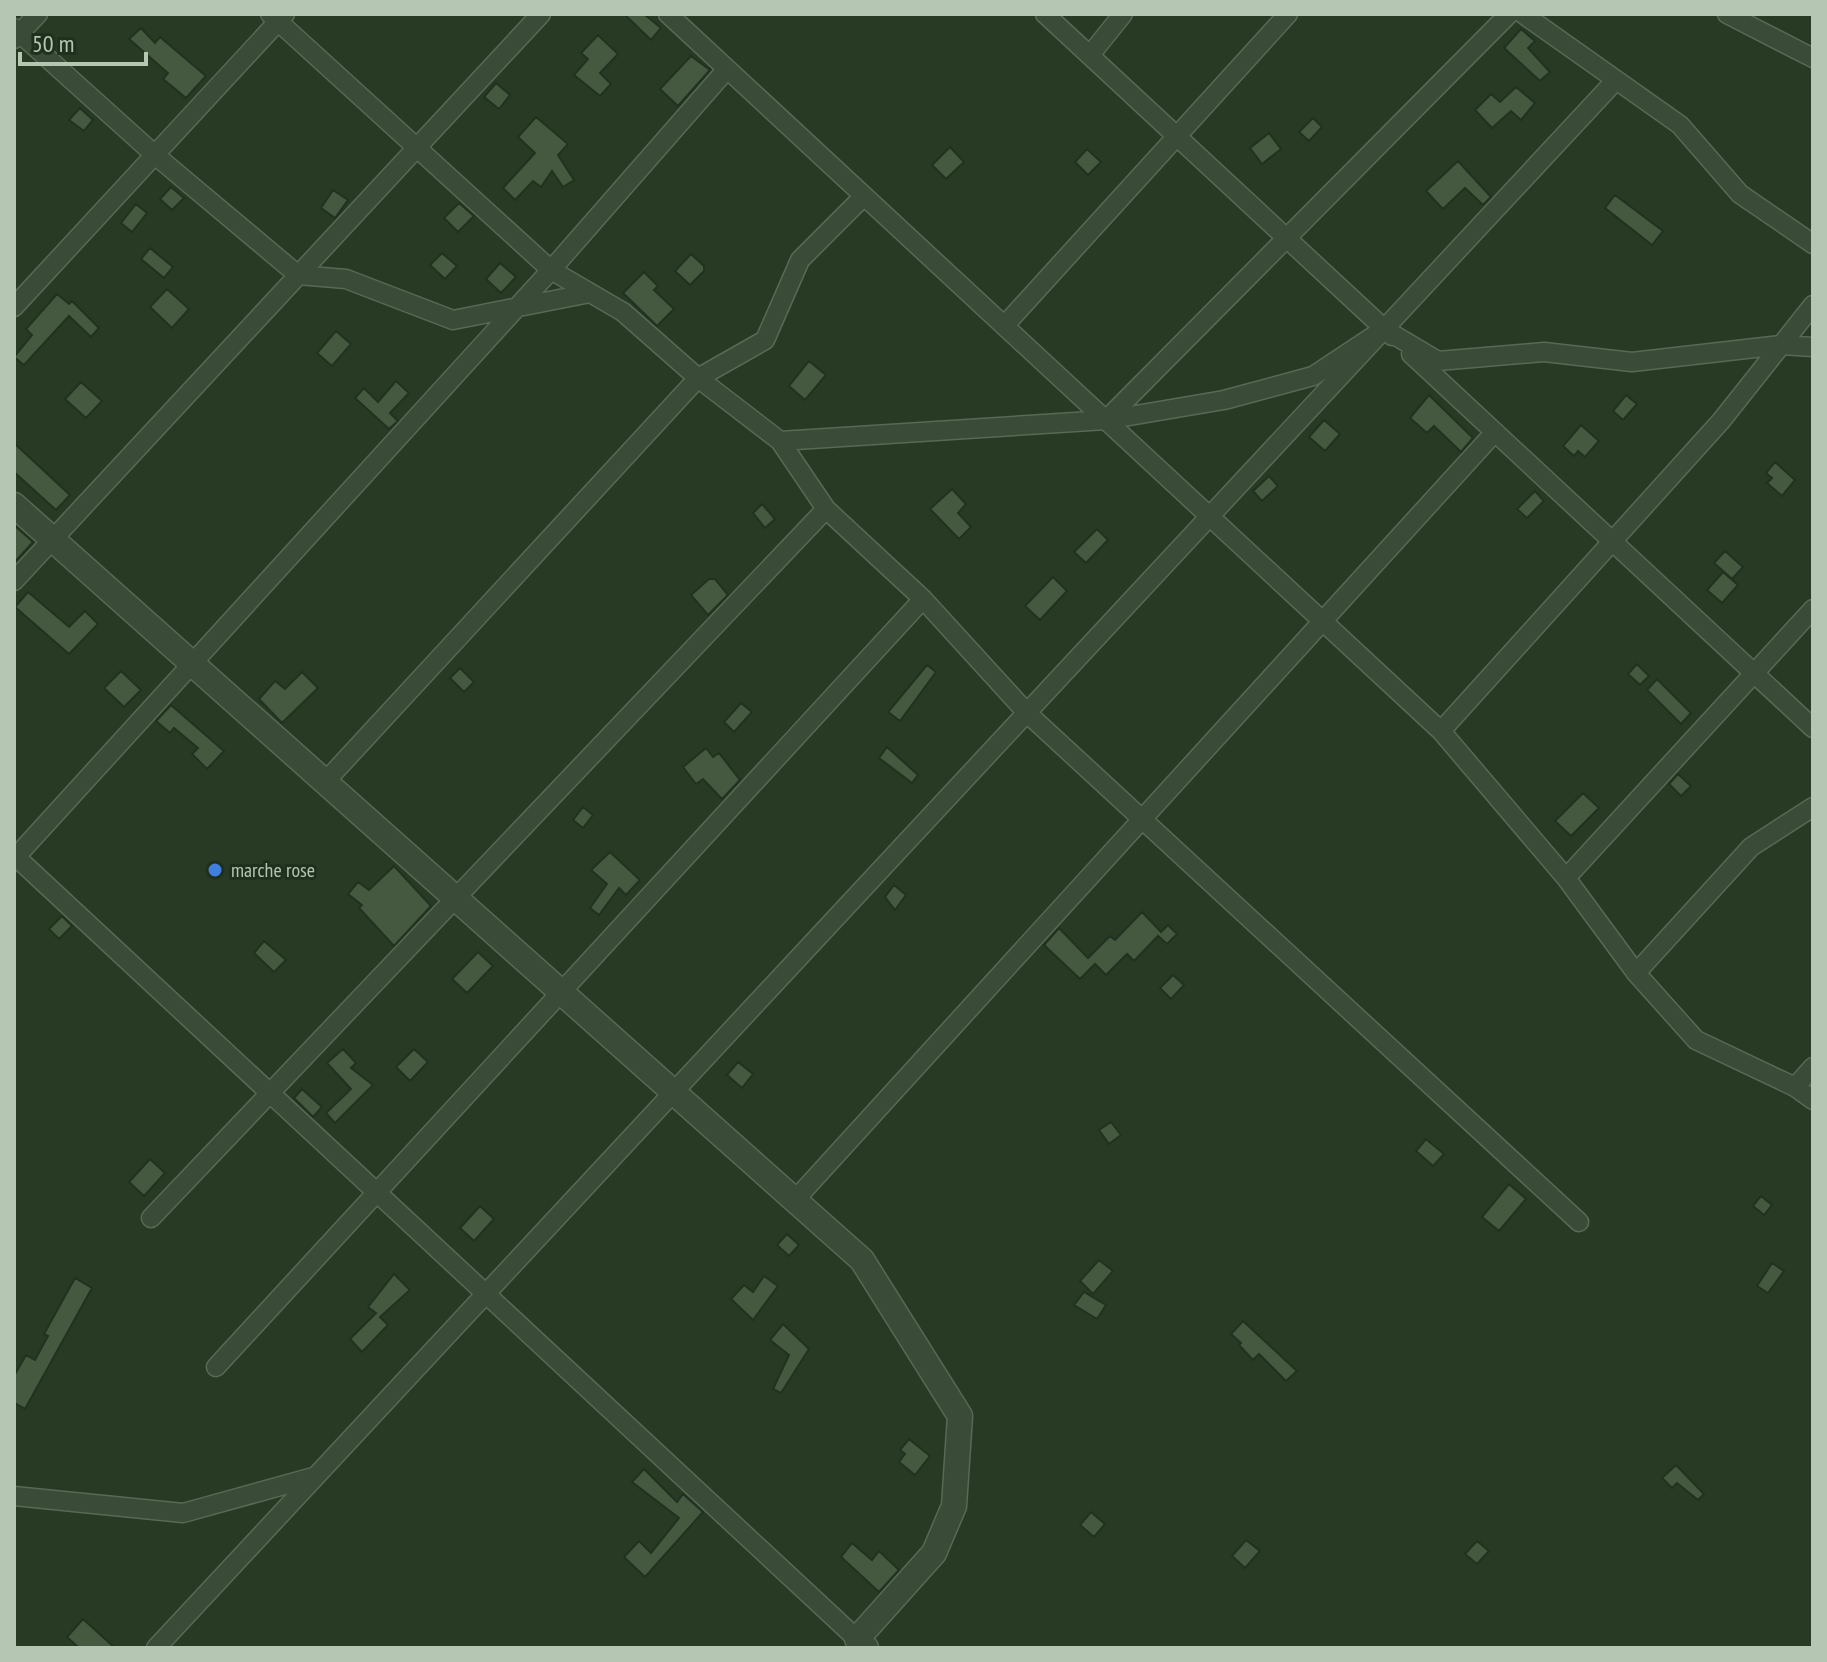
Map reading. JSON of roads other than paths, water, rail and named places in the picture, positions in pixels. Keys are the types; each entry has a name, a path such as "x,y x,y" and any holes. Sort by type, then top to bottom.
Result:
{"street":[{"path":"38,14 16,33 298,275 346,279 453,320 590,293"},
{"path":"14,581 541,14"},
{"path":"668,14 1441,731 1566,878 1636,973 1696,1040 1795,1087 1813,1100"},
{"path":"1045,14 1813,728"},
{"path":"1090,55 1123,14"},
{"path":"1004,326 1288,14"},
{"path":"1106,420 1509,14"},
{"path":"1523,14 1680,125 1740,194 1813,244"},
{"path":"1727,14 1813,58"},
{"path":"14,307 278,17 416,149 551,270 623,312 698,378 780,441 826,509 923,599 1027,713 1579,1222"},
{"path":"14,505 191,663 325,782 794,1201 862,1260 960,1416 954,1506 934,1553 862,1644 15,857 191,663 551,270 727,69"},
{"path":"156,1648 1615,81"},
{"path":"325,782 698,378 765,340 800,260 864,196"},
{"path":"1441,731 1721,421 1813,305"},
{"path":"1384,329 1438,361 1544,352 1632,362 1781,345 1813,347"},
{"path":"780,441 1106,420 1224,400 1313,376 1384,329"},
{"path":"794,1201 1140,817 1495,432"},
{"path":"151,1218 826,509"},
{"path":"216,1367 923,599"},
{"path":"1566,878 1813,609"},
{"path":"1636,973 1751,847 1813,807"},
{"path":"1795,1087 1813,1067"},
{"path":"14,1496 183,1513 315,1476"}],"place":[{"name":"marche rose","path":"215,870"}]}
